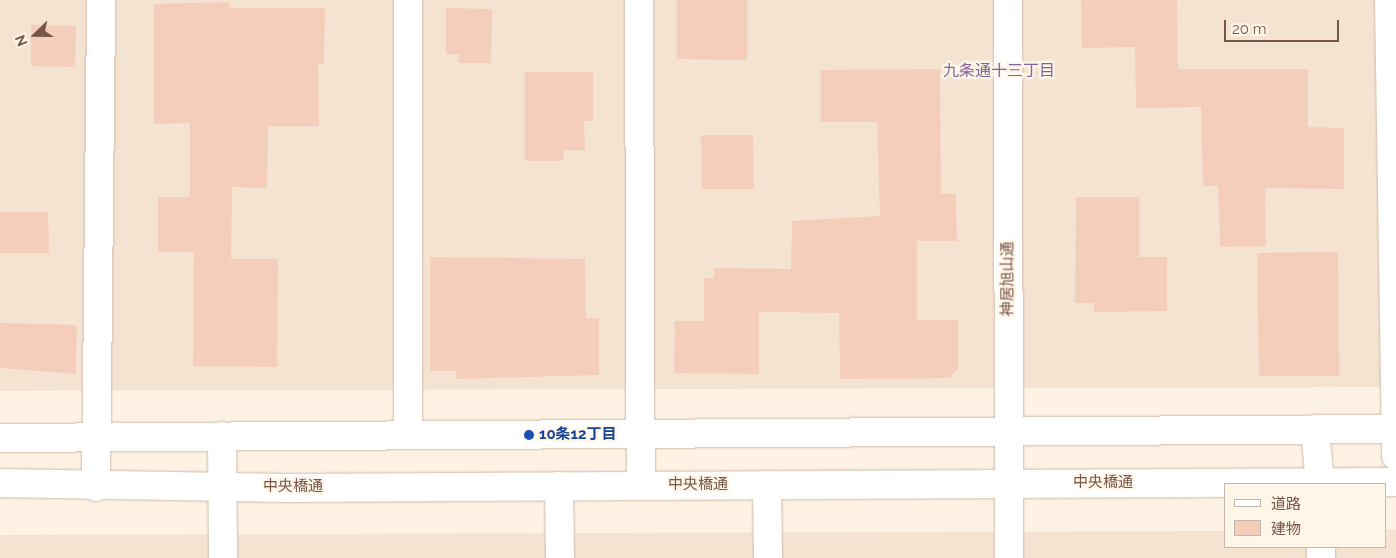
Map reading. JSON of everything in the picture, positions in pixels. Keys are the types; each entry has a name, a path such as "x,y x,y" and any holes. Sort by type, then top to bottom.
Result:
{"street":[{"path":"96,487 95,437 101,0"},
{"path":"408,0 408,434"},
{"path":"639,0 641,486"},
{"name":"神居旭山通","path":"1008,0 1009,558"},
{"path":"1389,0 1396,456"},
{"path":"1315,429 1320,483"},
{"path":"0,438 1395,429"},
{"path":"222,436 223,558"},
{"name":"中央橋通","path":"1320,483 1396,482"},
{"name":"中央橋通","path":"0,483 96,487 1224,483"},
{"path":"767,485 768,558"},
{"path":"559,486 560,558"}],"shaded area":[{"path":"0,0 1396,0 1396,387 0,391"},
{"path":"1386,530 1396,530 1396,558 0,558 0,535 1224,531 1224,548 1386,548"}],"building":[{"path":"677,0 747,0 747,60 677,59"},
{"path":"1081,0 1177,0 1178,69 1308,69 1308,127 1344,128 1344,189 1265,188 1266,246 1220,247 1218,186 1203,186 1201,107 1136,108 1135,47 1082,48"},
{"path":"229,2 229,8 325,8 324,64 318,64 319,126 268,126 267,188 232,187 231,259 278,259 277,367 193,366 194,252 158,252 158,197 190,197 190,123 154,124 154,4"},
{"path":"446,8 492,9 491,63 459,63 459,54 446,54"},
{"path":"31,25 76,26 75,67 31,66"},
{"path":"940,69 941,194 956,194 957,241 917,241 917,320 958,320 958,368 950,378 840,379 839,313 759,312 759,374 674,373 675,321 704,321 704,278 714,278 714,268 791,269 792,221 880,216 877,122 821,122 821,70"},
{"path":"525,72 593,72 593,121 584,121 585,150 564,150 563,161 525,161"},
{"path":"701,135 753,135 754,189 702,189"},
{"path":"1076,197 1139,197 1139,257 1167,257 1167,311 1094,312 1094,303 1075,303"},
{"path":"0,212 48,212 49,253 0,253"},
{"path":"1338,252 1339,376 1259,376 1257,253"},
{"path":"430,257 585,259 586,318 599,318 599,375 456,379 456,371 430,371"},
{"path":"0,323 77,325 76,374 0,368"}],"place":[{"name":"10条12丁目","path":"529,435"}],"district":[{"name":"九条通十三丁目","path":"999,71"}]}
